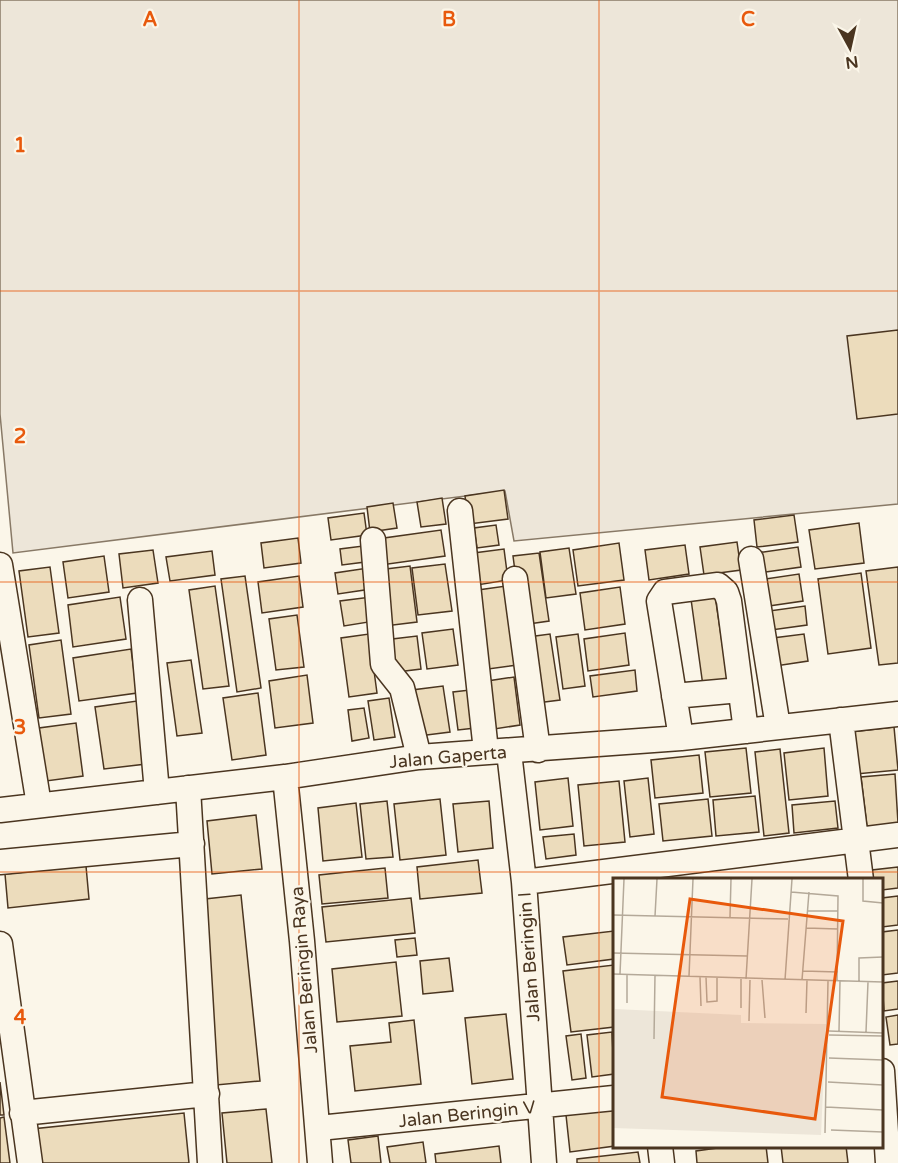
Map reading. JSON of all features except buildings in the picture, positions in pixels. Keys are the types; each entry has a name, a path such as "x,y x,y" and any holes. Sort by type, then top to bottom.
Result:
{"street":[{"name":"Jalan Beringin I","path":"460,512 498,751 524,882 543,1163"},
{"path":"373,540 383,664 402,688 419,757"},
{"path":"751,559 778,727"},
{"path":"0,565 39,805"},
{"path":"515,579 538,750"},
{"path":"681,738 659,601 665,592 718,585 728,596 746,730"},
{"path":"140,600 157,792"},
{"path":"674,696 740,690"},
{"name":"Jalan Gaperta","path":"0,810 285,777 419,757 681,738 898,714"},
{"path":"841,720 861,878"},
{"name":"Jalan Beringin Raya","path":"285,777 319,1128 320,1163"},
{"path":"188,788 210,1163"},
{"path":"524,882 898,835"},
{"path":"0,862 192,844"},
{"path":"0,944 30,1163"},
{"path":"883,1065 898,1063"},
{"path":"883,1086 888,1163"},
{"path":"22,1113 207,1094"},
{"name":"Jalan Beringin V","path":"319,1128 613,1098"},
{"path":"660,1148 662,1163"}],"shaded area":[{"path":"0,0 898,0 898,504 514,541 505,491 13,553 0,414"}]}
